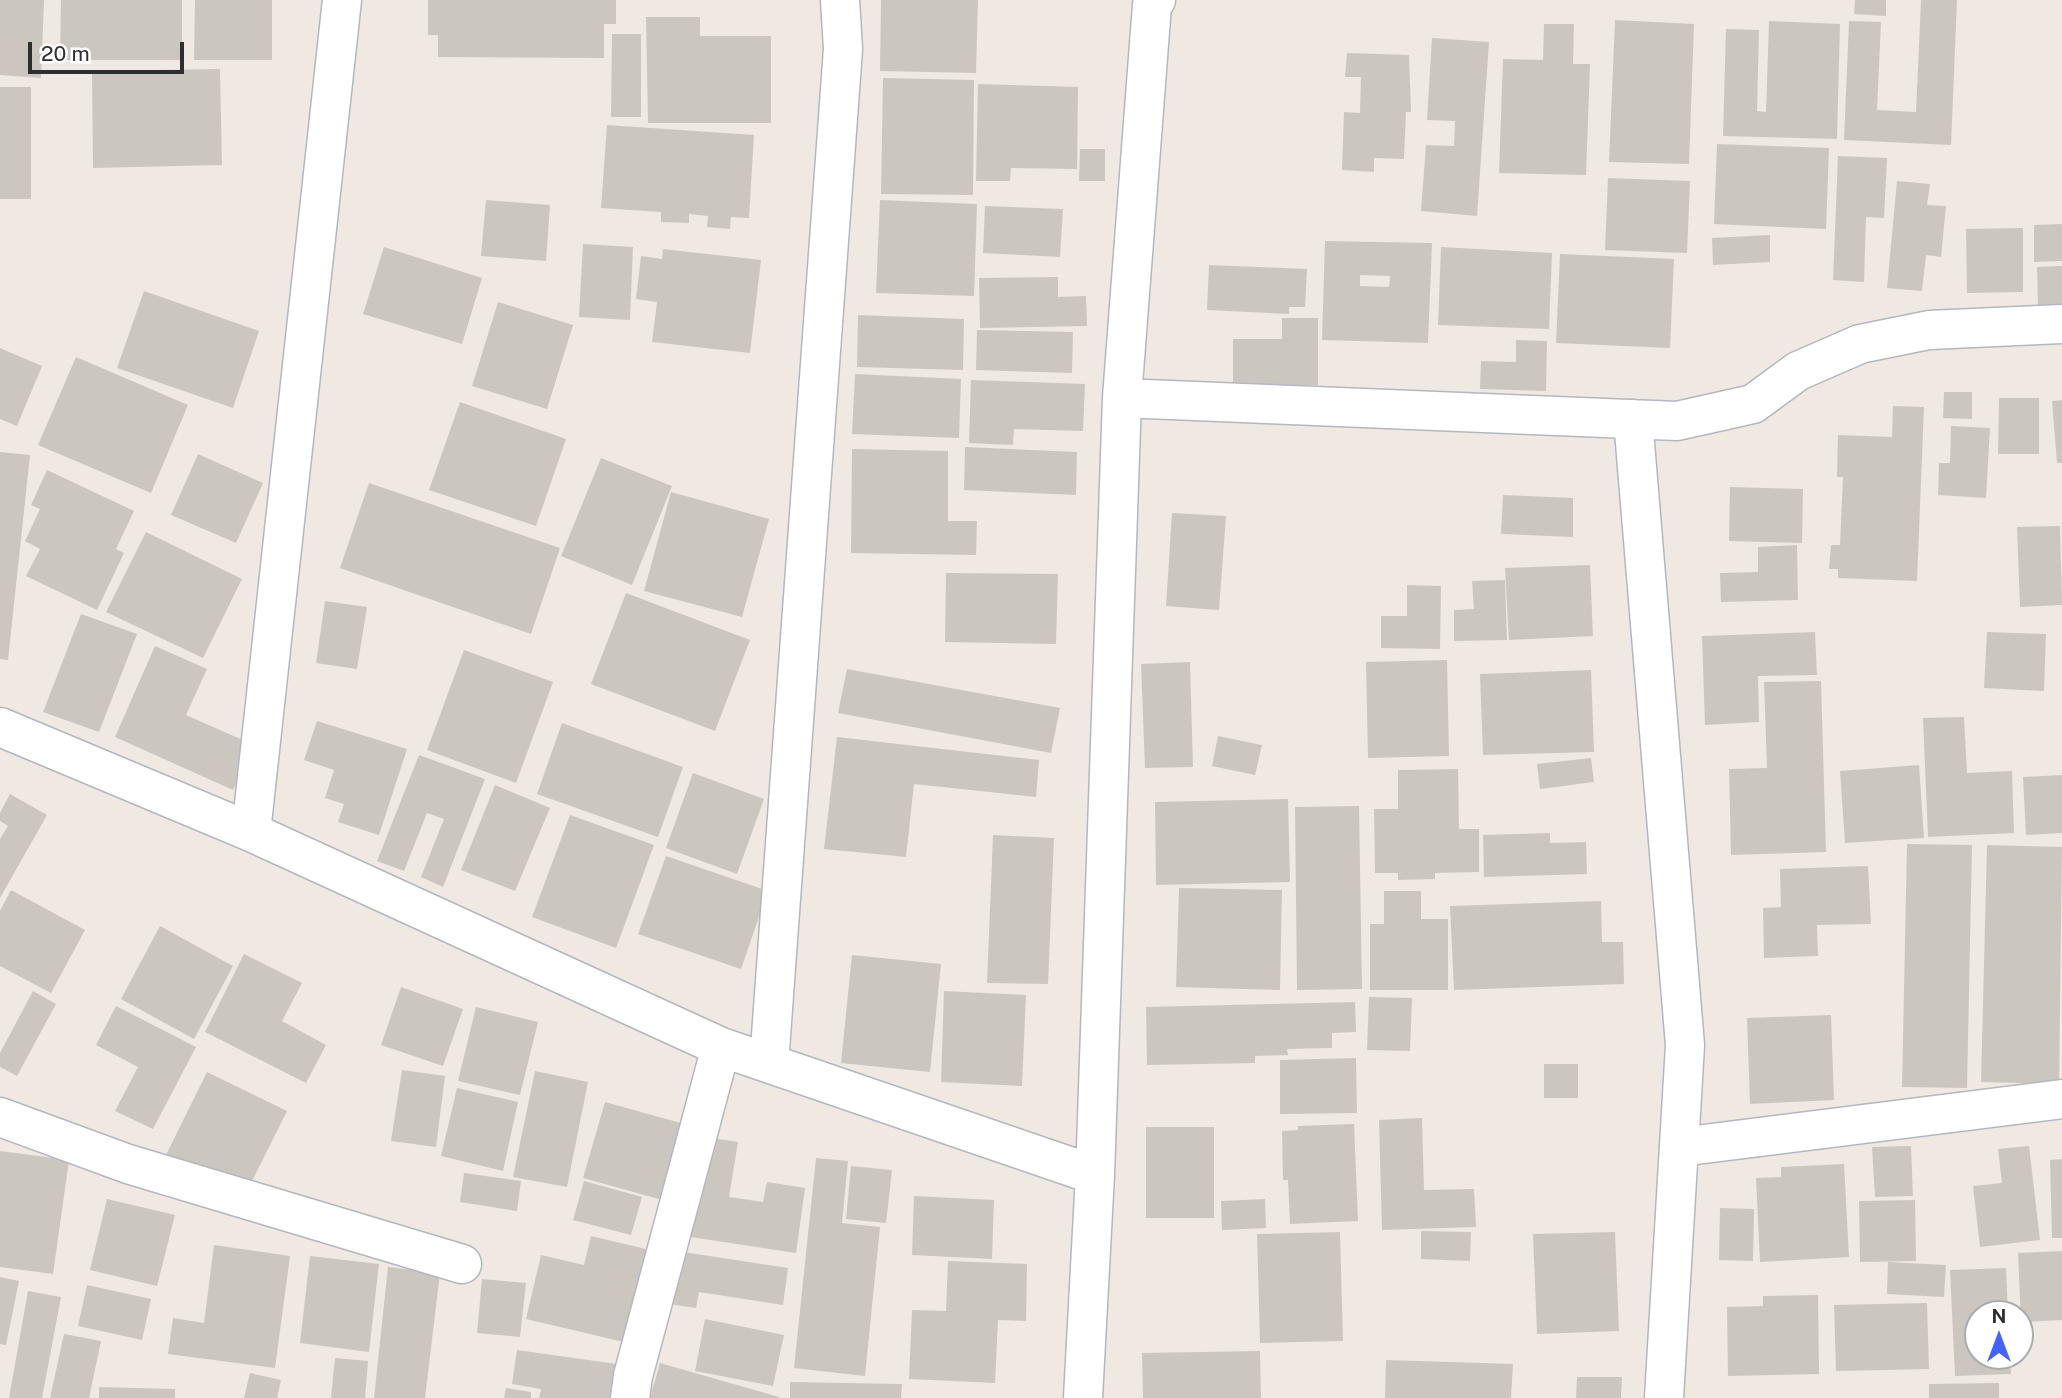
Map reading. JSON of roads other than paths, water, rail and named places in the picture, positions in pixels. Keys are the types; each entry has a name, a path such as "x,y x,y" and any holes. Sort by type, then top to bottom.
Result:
{"street":[{"path":"251,832 342,0"},
{"path":"769,1063 843,49 840,0"},
{"path":"1083,1398 1095,1175 1122,398 1152,5 1156,0"},
{"path":"1122,398 1677,421 1752,404 1798,371 1860,344 1929,330 2062,324"},
{"path":"1633,419 1685,1045 1664,1398"},
{"path":"0,727 251,832 721,1047 1095,1175"},
{"path":"630,1398 632,1376 721,1047"},
{"path":"1679,1147 2062,1099"},
{"path":"0,1117 128,1164 462,1264"}]}
